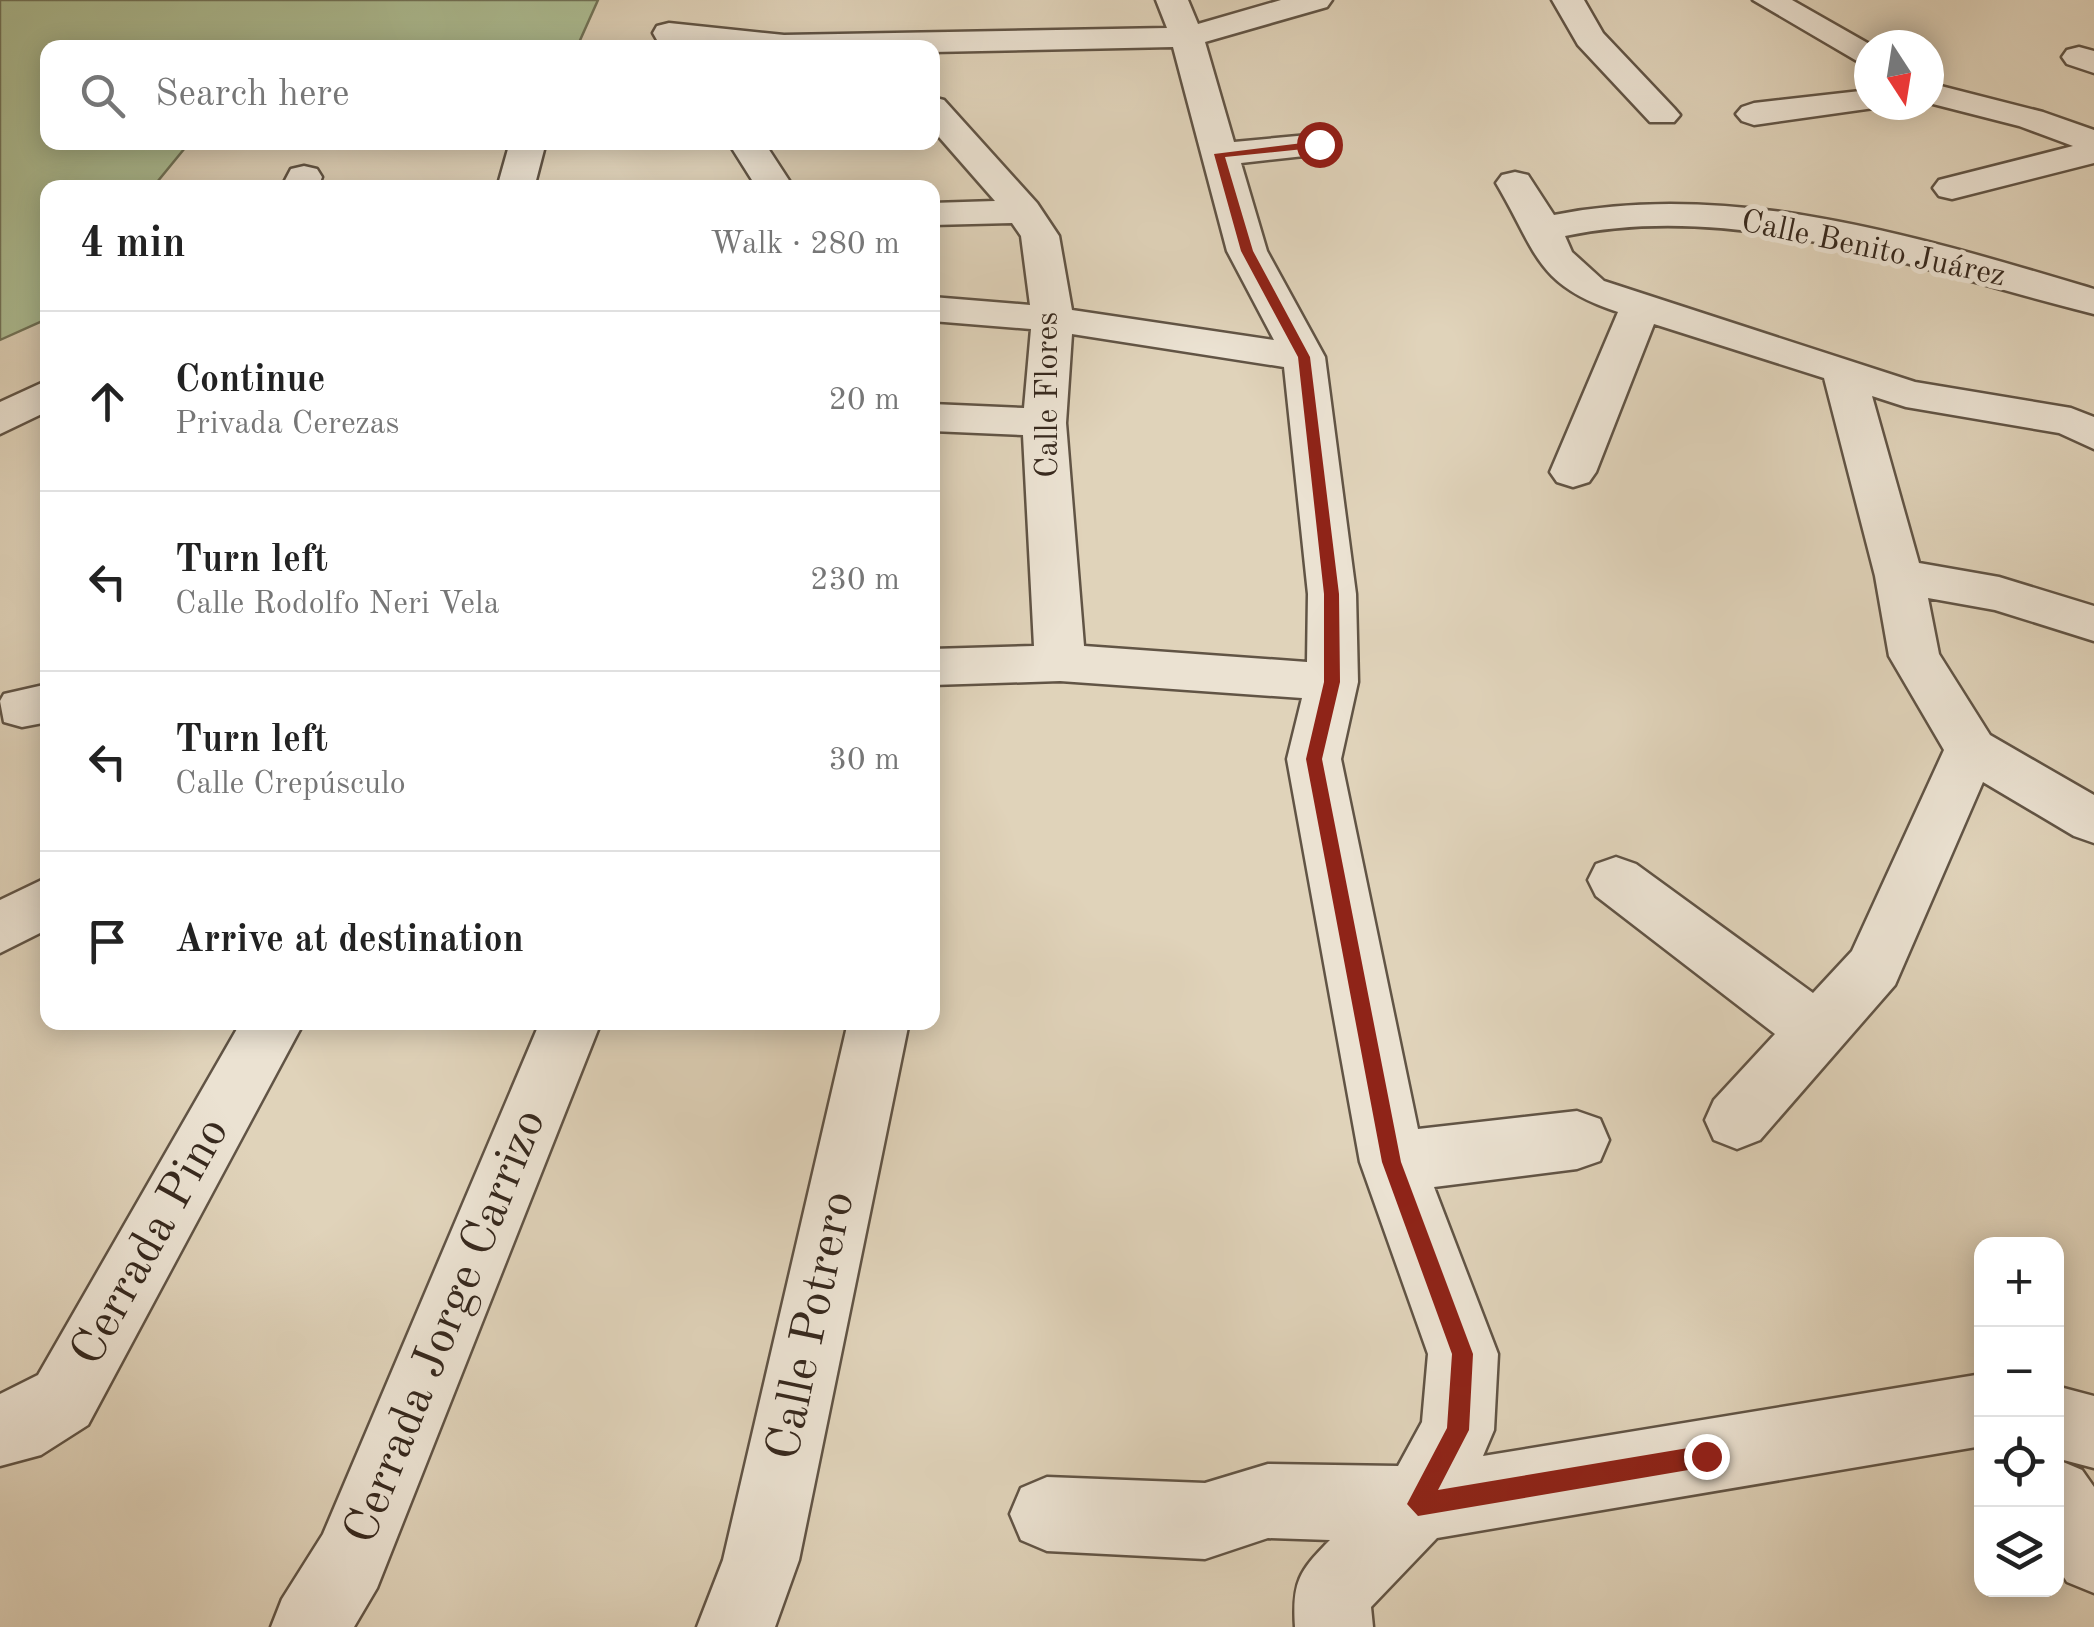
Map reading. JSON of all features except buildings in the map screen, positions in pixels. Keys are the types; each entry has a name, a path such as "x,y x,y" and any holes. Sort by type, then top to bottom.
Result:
{"street":[{"path":"670,40 690,0"},
{"path":"940,42 1316,0"},
{"path":"1568,0 1590,38 1662,115"},
{"path":"1769,0 1854,49"},
{"path":"1180,18 1247,251 1304,357 1332,594 1332,682 1314,759 1392,1162 1463,1354 1458,1430 1418,1504 1331,1593 1334,1627"},
{"path":"1944,97 2031,119 2094,142"},
{"path":"1754,114 1854,102"},
{"name":"Calle Flores","path":"940,116 1024,211 1040,236 1053,319 1044,423 1060,663"},
{"path":"1219,154 1319,144"},
{"path":"516,180 526,150"},
{"path":"751,150 771,180"},
{"path":"1952,188 2094,152"},
{"path":"1515,183 1544,229 1554,257 1590,290 1844,370 1906,394 2071,422 2094,435"},
{"path":"940,214 1024,211"},
{"name":"Calle Benito Juárez","path":"1544,229 1572,219 1627,213 1742,220 1864,242 2094,302"},
{"path":"1574,472 1640,308"},
{"path":"940,309 1053,319 1304,357"},
{"path":"1844,370 1899,576 1914,656 1971,748 2094,821"},
{"path":"0,420 40,398"},
{"path":"940,417 1044,423"},
{"path":"1899,576 1999,594 2094,624"},
{"path":"940,673 1060,663 1332,682"},
{"path":"1738,1120 1874,967 1971,748"},
{"path":"1616,880 1816,1032"},
{"path":"0,929 40,905"},
{"name":"Cerrada Pino","path":"0,1430 16,1430 63,1400 270,1030"},
{"name":"Cerrada Jorge Carrizo","path":"310,1627 350,1561 568,1030"},
{"name":"Calle Potrero","path":"736,1627 761,1560 877,1030"},
{"path":"1392,1162 1578,1140"},
{"path":"1048,1514 1205,1521 1268,1500 1418,1504 1974,1411"},
{"path":"2064,1424 2094,1432"},
{"path":"2063,1507 2094,1555"}],"green space":[{"path":"0,0 598,0 580,40 40,40 40,150 183,150 159,180 40,180 40,322 0,340"}],"route":[{"path":"1319,144 1219,154 1247,251 1304,357 1332,594 1332,682 1314,759 1392,1162 1463,1354 1458,1430 1418,1504 1706,1456"}]}
